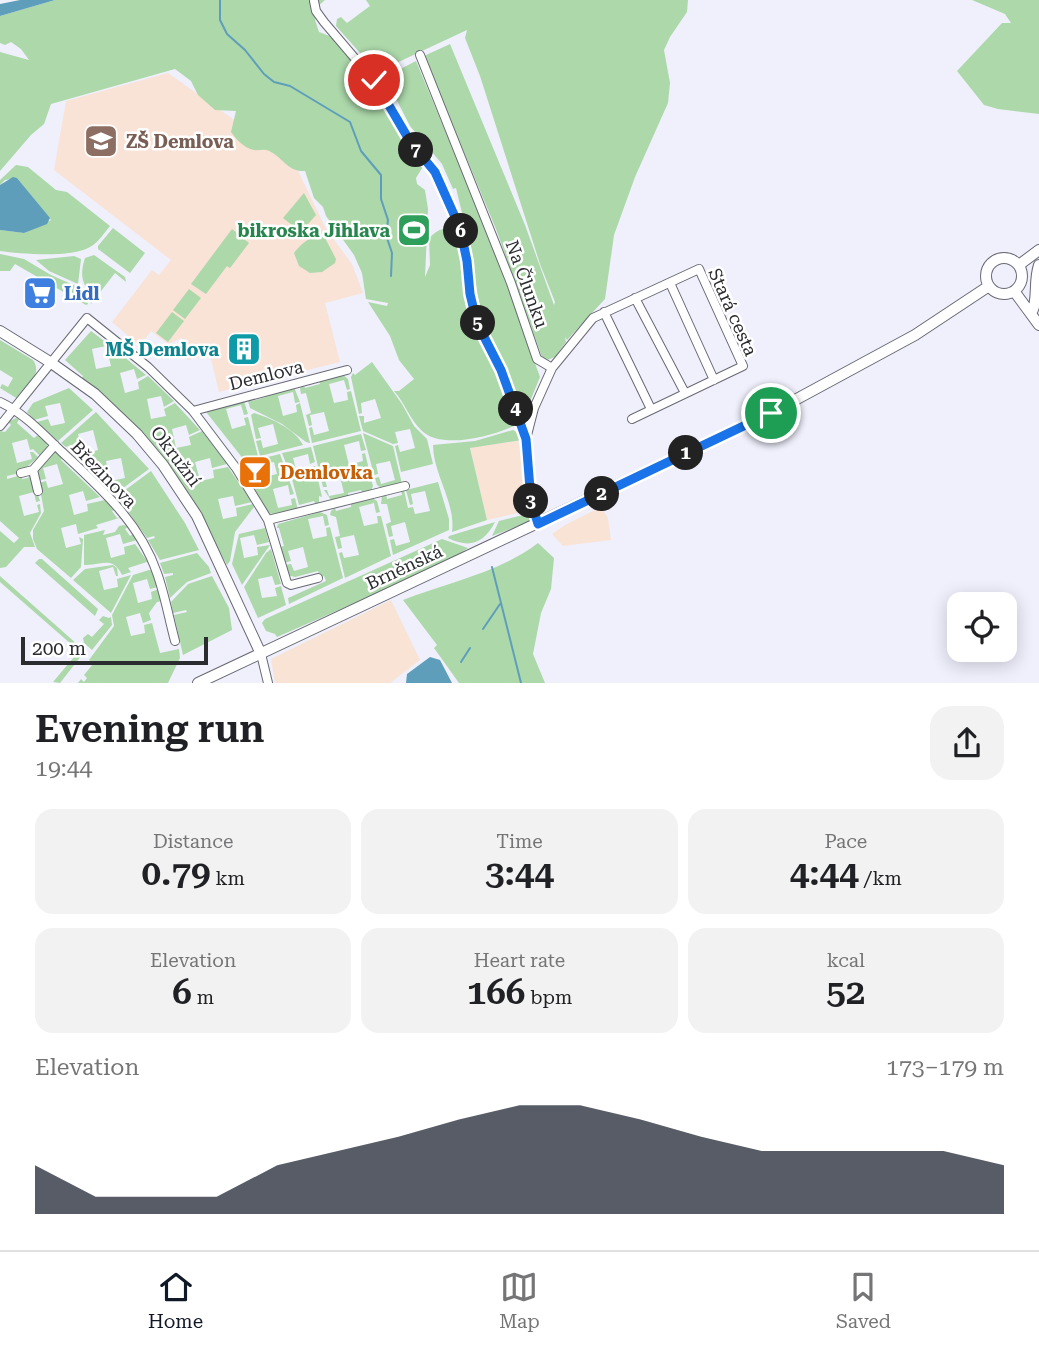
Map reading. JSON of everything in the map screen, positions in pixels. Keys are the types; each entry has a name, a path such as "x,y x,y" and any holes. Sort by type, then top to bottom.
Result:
{"main road":[{"path":"1019,265 1038,252"},
{"path":"1006,258 1019,265 1022,276 1014,291 1000,294 989,286 986,271 992,262 1006,258"},
{"path":"1031,313 1036,306 1034,283 1039,265"},
{"name":"Brněnská","path":"198,683 624,483 844,375 915,335 989,286"},
{"path":"1014,291 1039,325"},
{"name":"Okružní","path":"0,331 50,362 114,410 137,434 170,475 197,516 261,654"}],"street":[{"path":"314,1 316,11 324,22 381,89 411,143 435,172 444,190 464,244 470,294 477,323 501,370 526,439 531,501 538,524"},
{"name":"Na Člunku","path":"420,55 506,270 537,359 552,369"},
{"name":"Stará cesta","path":"552,369 590,321 699,269 743,366 632,419"},
{"path":"670,283 713,380"},
{"path":"635,298 685,393"},
{"path":"0,426 95,310"},
{"path":"604,313 651,409"},
{"path":"87,318 148,367 193,411 236,468 268,520 287,583 291,585 318,578"},
{"name":"Demlova","path":"193,411 347,369"},
{"path":"526,439 534,408 552,369"},
{"name":"Březinova","path":"0,402 14,408 109,497 141,540 158,576 174,641"},
{"name":"Březinova","path":"33,470 55,445"},
{"path":"21,473 33,470 38,491"},
{"path":"268,520 405,486"},
{"path":"261,654 268,683"}],"shaded area":[{"path":"168,73 247,129 289,152 326,229 352,264 363,293 325,303 340,362 219,392 210,355 187,360 182,338 168,344 151,331 140,346 112,322 152,270 159,275 171,260 54,170 66,101"},
{"path":"518,441 523,447 526,482 524,499 527,511 487,520 470,447"},
{"path":"601,507 608,518 611,540 563,546 552,534 565,525"},
{"path":"391,600 420,660 390,683 275,683 271,659"}],"green space":[{"path":"55,0 325,0 317,7 322,19 315,20 319,32 332,37 424,150 424,165 416,178 417,184 425,190 428,209 425,277 430,265 429,238 439,231 458,227 471,250 456,188 453,189 442,164 410,126 385,77 416,61 491,241 540,377 524,416 520,416 514,408 516,425 468,439 442,440 422,431 394,391 399,391 414,379 399,360 390,336 368,302 387,306 388,303 366,299 362,273 354,255 326,216 323,207 314,198 305,171 290,167 269,151 244,146 231,132 236,111 215,110 198,95 191,81 175,69 51,104 44,124 0,171 0,52 29,60 21,49 11,42 5,45 0,43 0,16","holes":["472,265 482,317 498,355 474,312 469,288"]},
{"path":"366,0 688,0 687,12 664,50 670,83 668,103 635,177 614,235 605,299 567,340 565,337 566,342 555,357 547,360 542,357 496,229 424,56 450,44 525,225 554,305 480,76 465,38 467,30 377,72 336,26 337,19 341,17 347,23 370,6"},
{"path":"972,0 1039,0 1039,114 984,105 957,71 1002,23 1011,23 1005,14"},
{"path":"16,165 28,167 56,190 67,192 110,226 96,243 71,253 0,251 0,230 24,233 51,220 17,178 5,180 0,185 0,180"},
{"path":"304,193 316,215 301,232 283,218"},
{"path":"113,228 145,253 130,273 98,249"},
{"path":"232,229 249,243 206,294 191,284"},
{"path":"320,235 325,238 336,259 335,263 322,272 310,273 299,266 294,253 306,241"},
{"path":"0,254 24,259 78,287 85,294 88,304 15,264 10,271 0,271"},
{"path":"94,255 125,277 126,282 115,273 91,304 82,273 85,258"},
{"path":"74,256 81,259 78,284 49,271 36,260"},
{"path":"189,289 201,298 185,319 173,310"},
{"path":"172,312 184,321 168,342 156,333"},
{"path":"91,331 120,353 109,355 106,346 92,349 96,369 111,366 109,358 122,355 146,375 137,379 134,369 120,373 125,393 139,389 138,382 148,376 174,401 164,407 161,396 147,399 151,419 166,416 164,409 175,403 200,430 189,435 186,425 172,429 176,448 191,445 189,437 202,431 227,464 212,468 210,458 195,462 200,481 214,478 213,470 228,467 252,502 235,506 233,496 218,499 223,519 237,516 236,508 253,504 254,507 235,532 227,565 195,506 83,376 65,360"},
{"path":"0,340 33,360 36,365 33,380 18,399 0,388 2,384 8,387 13,378 0,370"},
{"path":"372,362 414,426 427,439 433,464 401,472 395,446 398,445 400,452 415,448 410,429 395,432 398,443 393,444 363,431 359,416 364,416 364,423 381,418 375,399 361,403 362,413 359,414 351,377"},
{"path":"342,374 348,379 350,389 347,390 344,380 329,384 334,403 348,400 347,392 351,391 361,431 312,443 309,428 312,427 314,435 329,431 324,412 310,415 312,425 309,426 306,415 311,413 306,393 301,394 300,388 304,385 305,388 320,384 319,380"},
{"path":"294,387 300,402 295,403 293,392 278,396 283,416 297,412 296,405 300,403 310,443 282,424 250,408 248,401 251,396 252,401 266,397 265,393"},
{"path":"69,388 93,410 58,441 37,422 48,419 51,426 65,423 60,403 45,406 48,416 34,420 27,412 33,403"},
{"path":"244,401 248,414 244,415 241,405 226,409 232,429 246,425 244,418 248,417 258,456 244,460 203,408"},
{"path":"96,412 149,469 115,494 98,476 109,474 111,481 125,478 121,458 106,461 108,471 96,474 68,449 81,446 83,454 98,450 93,430 78,434 80,443 66,447 61,443"},
{"path":"254,413 288,429 303,445 260,456 256,441 261,440 263,448 278,444 273,424 258,428 261,438 256,439 251,415"},
{"path":"19,419 17,423 34,438 38,435 46,442 48,449 41,457 33,449 30,450 27,439 12,443 17,463 32,459 30,452 38,457 20,473 7,476 7,479 22,475 22,479 30,475 32,477 40,501 36,502 34,492 19,496 24,516 39,512 37,505 40,504 41,513 30,533 35,547 24,547 6,567 0,568 0,531 14,543 19,538 0,521 0,431 5,432 11,425 8,422"},
{"path":"513,430 520,434 522,440 470,448 487,520 452,532 451,510 433,445 475,441"},
{"path":"363,433 393,446 402,484 383,489 377,485 375,478 379,477 381,484 395,480 390,461 376,464 378,474 374,475"},
{"path":"361,434 366,450 361,451 359,441 344,445 349,465 363,461 362,454 365,453 373,486 371,491 363,494 361,490 348,493 349,497 331,500 324,490 327,490 329,496 344,493 339,473 324,476 327,487 323,487 313,446"},
{"path":"311,447 315,462 310,464 308,454 293,458 298,477 312,474 311,467 315,466 322,497 319,496 319,503 316,505 314,501 299,505 282,453"},
{"path":"55,452 63,457 61,460 100,497 86,501 83,491 69,495 74,515 88,511 87,504 105,500 115,510 112,511 117,518 122,519 96,525 98,528 78,534 76,524 61,528 66,548 81,544 79,537 83,539 81,567 71,578 37,549 33,539 33,530 44,511 39,483 46,481 48,488 63,484 57,464 43,468 46,479 40,480 38,471"},
{"path":"280,454 294,494 290,495 288,485 273,489 278,508 292,505 291,499 295,498 298,510 276,515 269,513 245,476 253,476 255,479 277,474 274,462 252,467 251,462 240,464"},
{"path":"151,471 199,550 160,560 148,540 155,538 154,536 147,538 124,506 132,504 132,501 122,503 117,496"},
{"path":"438,482 449,519 449,530 393,555 390,540 394,539 396,546 410,542 405,522 391,526 393,536 389,537 386,524 391,522 387,504 381,504 382,496 386,494 387,499 402,495 401,491 404,490 408,508 413,507 415,514 430,511 425,491 411,494 413,504 410,505 406,490"},
{"path":"372,498 377,501 380,512 376,513 374,503 359,507 364,526 378,523 377,516 381,516 391,556 345,578 339,553 342,552 344,558 359,555 354,535 340,538 342,548 338,549 335,537 340,536 336,517 330,515 331,511 335,508 336,511 351,507 351,503"},
{"path":"320,512 327,515 329,525 325,526 323,516 308,519 313,539 327,536 326,528 330,527 343,578 289,604 288,598 326,581 324,576 320,577 318,571 295,577 287,575 285,565 291,564 294,571 308,567 303,547 288,551 291,561 284,563 280,547 284,546 278,524"},
{"path":"531,513 531,521 492,536 499,521"},
{"path":"495,522 486,535 476,542 463,543 448,538 449,536"},
{"path":"119,526 128,527 125,529 130,536 133,534 137,540 123,544 120,534 106,538 111,558 125,554 124,547 135,544 150,565 147,562 128,568 131,572 122,575 110,563 84,565 84,535 105,530 103,535 115,532"},
{"path":"265,528 269,542 257,545 254,535 240,538 244,558 258,555 257,547 270,545 242,585 232,564 239,534"},
{"path":"442,539 468,548 414,577 277,637 266,631 262,623 265,619"},
{"path":"538,543 554,558 551,589 541,613 533,654 545,683 459,683 434,648 437,645 403,600 507,562"},
{"path":"271,549 281,584 275,585 272,576 258,579 262,598 277,596 275,588 281,586 286,605 258,618 244,587"},
{"path":"197,553 211,573 187,582 170,598 165,577 173,573 164,574 160,563"},
{"path":"39,559 98,609 95,616 35,563"},
{"path":"113,565 117,568 118,576 113,567 99,571 104,590 118,587 117,579 131,575 111,613 73,580 85,569"},
{"path":"154,571 158,587 150,589 147,579 133,583 138,603 152,599 151,592 159,589 162,601 157,602 149,613 151,620 143,623 140,613 126,617 131,636 145,633 144,625 152,623 160,653 179,649 180,658 168,683 78,683 87,678 84,675 93,664 89,660 114,626 112,615 133,575"},
{"path":"0,576 86,652 87,656 82,655 60,683 53,682 79,651 0,582"},
{"path":"212,576 229,608 232,630 183,655 174,615 187,612 173,613 171,602 188,584"},
{"path":"103,616 111,617 112,625 92,650 84,643 83,638 88,634 92,637 104,624 99,620"}],"water":[{"path":"20,0 55,0 0,16 0,4"},
{"path":"13,177 17,178 50,218 47,224 24,233 0,230 0,185"},
{"path":"430,657 440,660 452,683 406,683 407,674"}],"waterway":[{"path":"220,0 220,20 227,34 245,50 264,74 274,82 290,86 350,122 361,151 381,175 381,199 388,220 386,235 392,253 391,276"},
{"path":"492,567 521,683"},
{"path":"483,629 500,604"},
{"path":"461,662 470,648"}],"place":[{"name":"ZŠ Demlova","path":"101,141"},
{"name":"bikroska Jihlava","path":"414,230"},
{"name":"Lidl","path":"40,293"},
{"name":"MŠ Demlova","path":"244,349"},
{"name":"Demlovka","path":"255,472"}],"route":[{"path":"374,80 411,143 435,172 460,228 477,323 506,381 526,439 531,501 538,524 771,413"}]}
